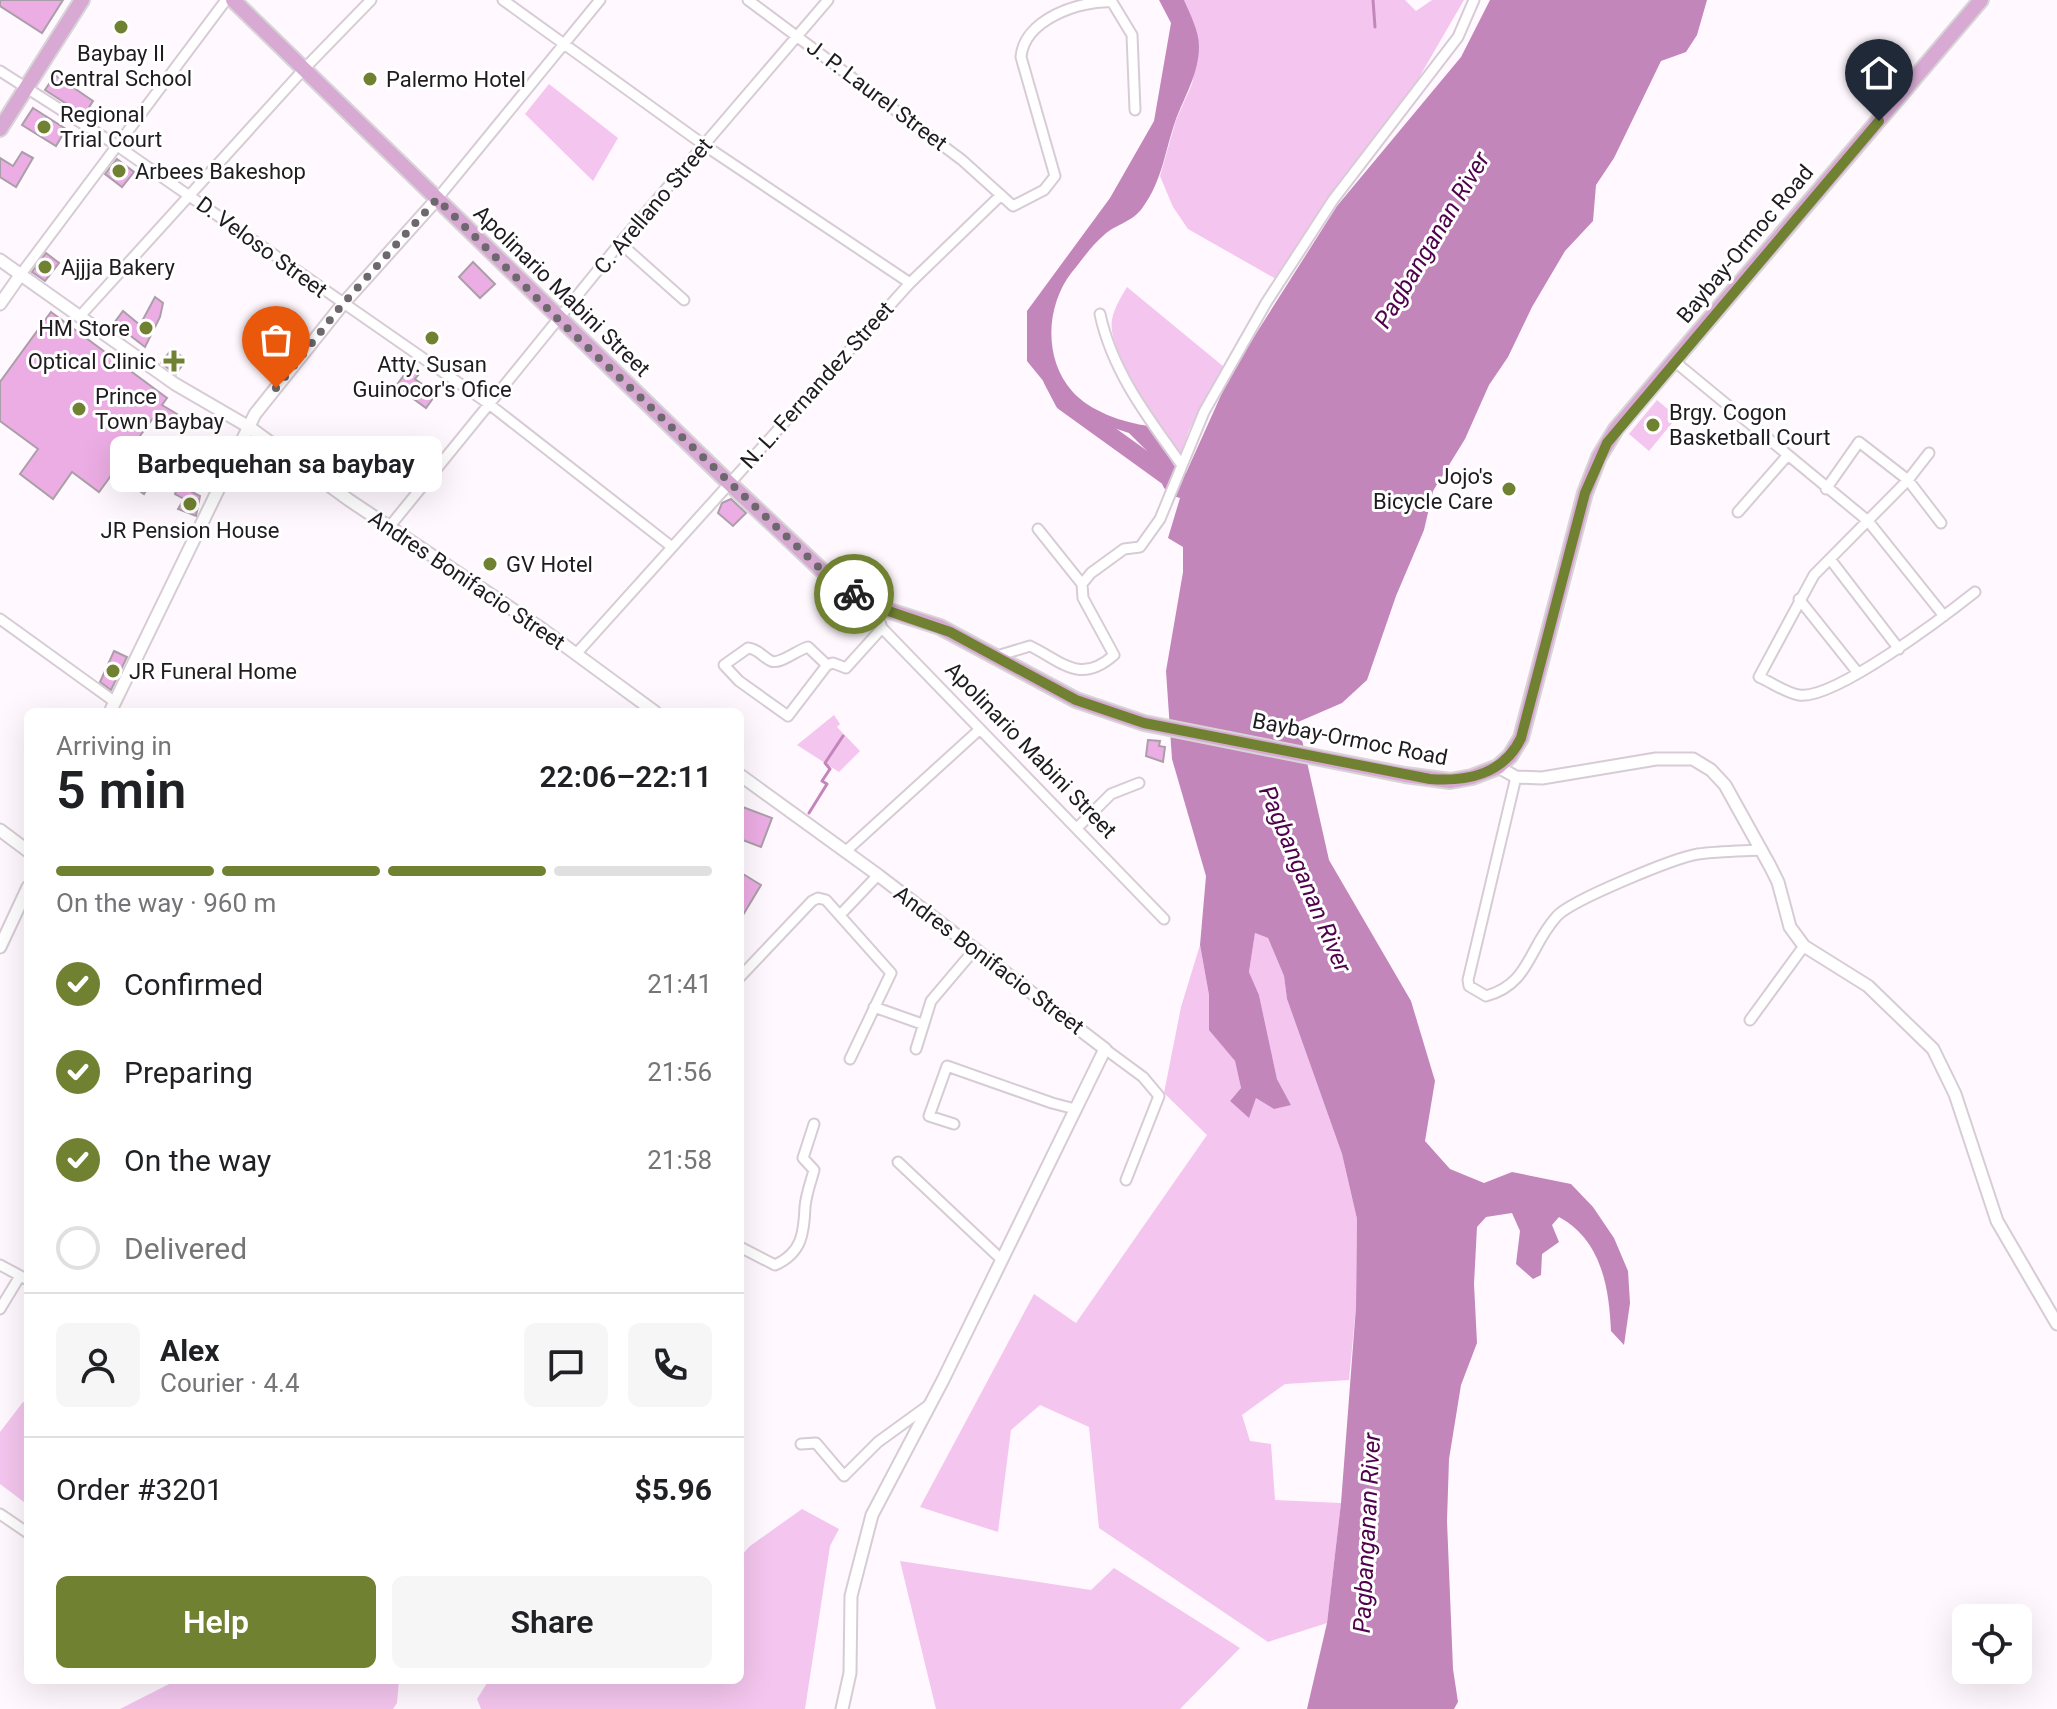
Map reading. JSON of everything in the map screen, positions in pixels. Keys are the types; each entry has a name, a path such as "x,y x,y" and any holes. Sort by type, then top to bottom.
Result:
{"main road":[{"path":"0,129 82,0"},
{"name":"Apolinario Mabini Street","path":"233,0 729,483 829,577 871,605"},
{"name":"Baybay-Ormoc Road","path":"871,605 940,627 1076,700 1144,723 1405,775 1450,781 1498,767 1510,756 1521,738 1569,553 1599,457 1616,429 1981,0"}],"street":[{"path":"0,304 226,0"},
{"path":"81,315 304,69 371,0"},
{"path":"503,0 704,145 910,283"},
{"path":"0,619 113,707 255,414 342,305 437,199 600,0"},
{"name":"J. P. Laurel Street","path":"748,0 962,160 1001,195"},
{"name":"C. Arellano Street","path":"390,526 620,243 828,0"},
{"path":"1001,195 1013,206 1020,204 1044,190 1055,176 1021,57 1027,39 1054,13 1104,0 1112,2 1118,9 1132,35 1135,110"},
{"path":"1082,584 1091,573 1124,549 1140,547 1169,499 1204,412 1233,356 1305,241 1458,37 1474,0"},
{"name":"D. Veloso Street","path":"0,71 116,145 342,305 489,404 672,547"},
{"name":"N. L. Fernandez Street","path":"576,654 910,283 1001,195"},
{"path":"620,243 684,300"},
{"name":"Andres Bonifacio Street","path":"0,260 175,384 249,427 650,708"},
{"path":"1100,314 1106,341 1134,396 1182,467"},
{"path":"1674,361 1868,521 1944,616"},
{"path":"1826,489 1859,442 1908,480 1941,523"},
{"path":"1929,453 1908,480 1814,575 1759,677 1800,696 1858,673 1899,649 1975,592"},
{"path":"1738,512 1787,456"},
{"path":"997,656 1030,646 1067,669 1102,666 1114,655 1083,598 1082,584 1038,529"},
{"path":"1830,559 1899,649"},
{"path":"1799,599 1858,673"},
{"name":"Apolinario Mabini Street","path":"871,605 882,628 1164,919"},
{"path":"827,665 808,647 777,661 771,661 756,649 748,648 724,665 766,703 788,716 827,665 833,663 846,668 882,628"},
{"path":"846,851 979,730"},
{"path":"1498,767 1516,777 1542,778 1656,759 1693,759 1711,770 1725,785 1778,882 1790,927 1804,946 1868,986 1933,1049 1955,1094 1997,1221 2057,1324"},
{"path":"1516,777 1468,980 1469,986 1486,996 1504,991 1518,981 1523,967 1557,916 1578,902 1696,854 1760,850"},
{"name":"Andres Bonifacio Street","path":"744,778 846,851 1143,1077 1159,1096 1126,1180"},
{"path":"1077,828 1111,794 1139,783"},
{"path":"0,830 24,848"},
{"path":"840,915 878,875"},
{"path":"0,947 24,896"},
{"path":"744,973 815,899 826,900 891,971 850,1059"},
{"path":"1750,1020 1804,946"},
{"path":"916,1049 931,1001 975,949"},
{"path":"874,1007 922,1024"},
{"path":"842,1709 850,1673 851,1596 872,1515 1105,1049"},
{"path":"954,1124 929,1116 947,1066 1075,1109"},
{"path":"744,1249 775,1265 798,1247 804,1234 805,1206 814,1170 803,1158 814,1124"},
{"path":"898,1162 1001,1259"},
{"path":"0,1265 24,1278 0,1309"},
{"path":"801,1444 816,1443 844,1476 878,1442 929,1405"},
{"path":"0,1514 24,1530"}],"shaded area":[{"path":"1184,0 1405,0 1416,11 1432,0 1464,0 1417,81 1322,207 1276,279 1188,229 1173,207 1160,176 1176,120 1192,84 1199,45"},
{"path":"549,84 618,138 593,181 525,114"},
{"path":"1127,287 1224,367 1189,430 1180,457 1126,370 1112,333 1116,307"},
{"name":"Brgy. Cogon Basketball Court","path":"1657,400 1677,417 1649,451 1629,434"},
{"path":"834,715 840,724 837,727 860,751 839,772 797,745"},
{"path":"1255,933 1268,938 1284,976 1287,999 1342,1154 1357,1219 1356,1307 1349,1380 1285,1384 1242,1415 1250,1441 1271,1444 1275,1500 1341,1503 1327,1623 1268,1642 1099,1528 1089,1427 1040,1405 1011,1430 998,1532 920,1507 1034,1294 1076,1323 1207,1135 1164,1093 1181,1007 1200,945 1209,995 1209,1029 1235,1061 1241,1088 1230,1101 1249,1117 1256,1097 1291,1105 1277,1079 1259,995 1249,972"},
{"path":"24,1403 24,1502 0,1484 0,1432"},
{"path":"802,1509 839,1529 830,1546 805,1709 481,1709 477,1699 486,1684 744,1684 744,1553"},
{"path":"900,1561 1091,1590 1114,1568 1240,1648 1180,1709 936,1709"},
{"path":"169,1684 399,1684 397,1703 393,1709 120,1709"}],"water":[{"name":"Pagbanganan River","path":"1159,0 1184,0 1199,40 1194,76 1149,197 1134,216 1100,239 1072,272 1057,300 1051,332 1056,363 1072,391 1108,415 1149,426 1177,470 1186,473 1231,373 1337,206 1461,57 1490,0 1707,0 1697,35 1686,52 1661,61 1614,158 1596,185 1593,221 1565,251 1532,307 1508,357 1489,385 1465,439 1433,491 1424,530 1396,596 1367,680 1342,703 1298,722 1329,860 1411,1001 1435,1081 1425,1141 1450,1169 1484,1183 1512,1172 1571,1184 1593,1207 1614,1238 1628,1271 1630,1303 1624,1345 1611,1331 1608,1297 1600,1266 1585,1238 1573,1227 1559,1217 1552,1225 1559,1242 1542,1254 1541,1275 1533,1279 1516,1264 1520,1231 1512,1213 1486,1217 1477,1227 1474,1284 1477,1343 1461,1385 1449,1459 1447,1521 1453,1669 1458,1702 1454,1709 1307,1709 1327,1623 1341,1503 1356,1307 1357,1219 1342,1154 1287,999 1284,976 1268,938 1255,933 1249,972 1259,995 1277,1079 1291,1105 1274,1109 1256,1098 1249,1118 1230,1101 1241,1088 1235,1061 1209,1030 1209,995 1200,945 1206,876 1172,759 1166,671 1183,572 1183,547 1168,538 1180,498 1164,488 1147,451 1129,433 1096,422 1057,398 1027,361 1027,311 1110,198 1154,121 1171,23"}],"building":[{"path":"0,0 63,0 42,33 0,6"},
{"path":"55,75 93,101 84,115 45,90"},
{"name":"Regional Trial Court","path":"33,108 66,129 56,146 22,125"},
{"path":"22,152 33,158 16,187 0,177 0,158 13,166"},
{"name":"Arbees Bakeshop","path":"117,159 134,172 122,187 105,174"},
{"name":"Ajjja Bakery","path":"46,253 59,263 45,281 32,272"},
{"path":"473,262 495,284 480,298 459,277"},
{"name":"HM Store","path":"155,297 163,303 160,317 145,347 114,323 123,311 140,325"},
{"name":"Prince Town Baybay","path":"51,312 167,398 162,405 177,414 171,424 156,414 99,492 72,472 53,499 20,474 38,449 0,421 0,382"},
{"name":"Optical Clinic","path":"172,349 186,360 176,374 161,363"},
{"path":"410,367 419,374 415,379 436,394 426,408 396,386"},
{"path":"250,444 264,452 256,468 242,460"},
{"path":"132,468 152,480 144,494 125,481"},
{"name":"JR Pension House","path":"179,485 200,496 196,516 178,509 184,499 175,494"},
{"path":"731,499 746,513 733,526 718,513 722,503"},
{"name":"JR Funeral Home","path":"114,651 127,657 111,690 100,682"},
{"path":"1148,740 1160,741 1159,746 1165,747 1163,762 1146,756"},
{"path":"744,808 772,818 761,847 744,841"},
{"path":"744,875 761,885 744,913"}],"waterway":[{"path":"1373,0 1375,27"},
{"path":"1052,379 1064,402 1175,482"},
{"path":"809,813 827,784 822,781 830,769 825,763 843,736"}],"way so far":[{"path":"276,388 342,305 437,199 559,320 829,577 854,594"}],"place":[{"name":"Baybay II Central School","path":"121,27"},
{"name":"Palermo Hotel","path":"370,79"},
{"name":"Regional Trial Court","path":"44,127"},
{"name":"Arbees Bakeshop","path":"119,171"},
{"name":"Ajjja Bakery","path":"45,267"},
{"name":"HM Store","path":"146,328"},
{"name":"Atty. Susan Guinocor's Ofice","path":"432,338"},
{"name":"Optical Clinic","path":"174,361"},
{"name":"Barbequehan sa baybay","path":"276,388"},
{"name":"Prince Town Baybay","path":"79,409"},
{"name":"Brgy. Cogon Basketball Court","path":"1653,425"},
{"name":"Jojo's Bicycle Care","path":"1509,489"},
{"name":"JR Pension House","path":"190,504"},
{"name":"GV Hotel","path":"490,564"},
{"name":"JR Funeral Home","path":"113,671"}],"route":[{"path":"854,594 868,604 940,627 1076,700 1144,723 1430,779 1458,780 1489,771 1505,762 1521,738 1585,493 1607,443 1879,121"}]}
